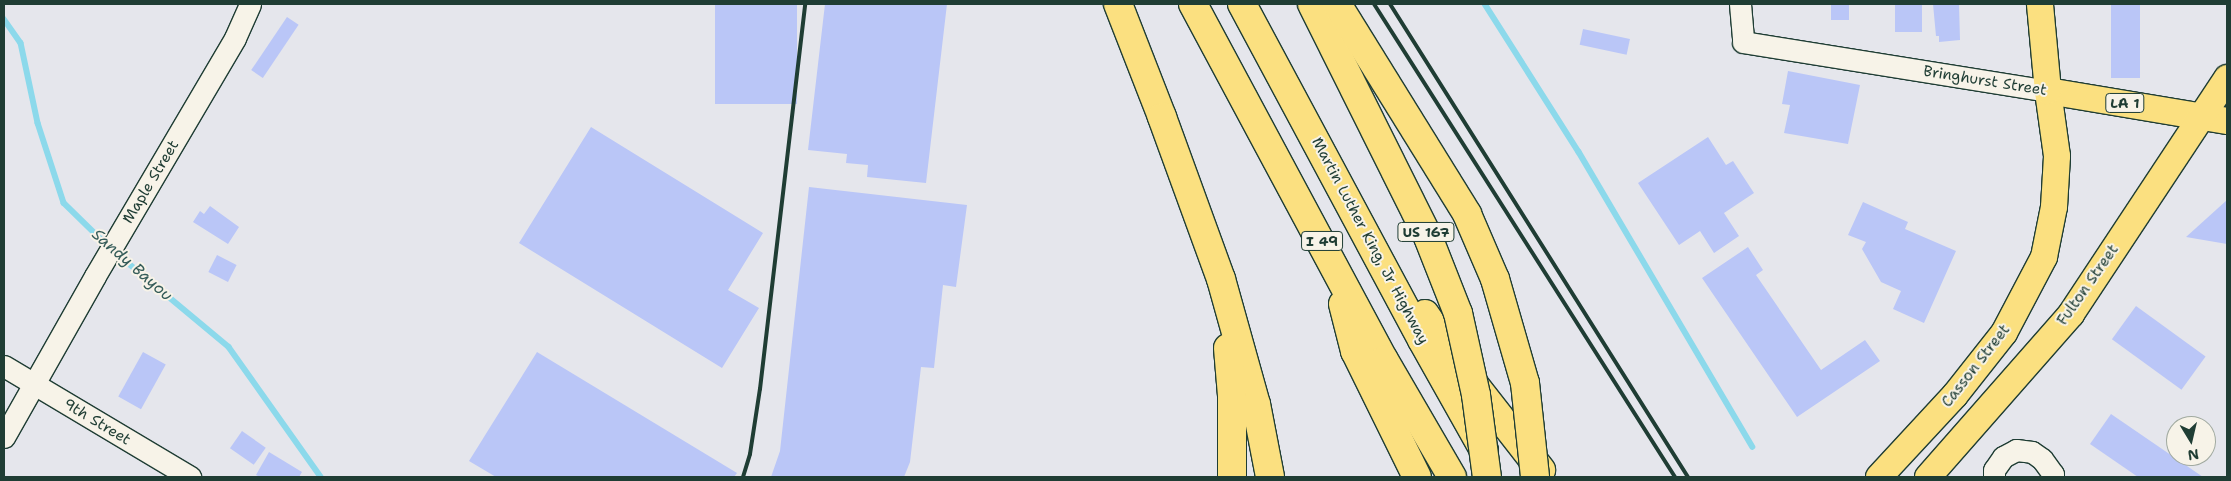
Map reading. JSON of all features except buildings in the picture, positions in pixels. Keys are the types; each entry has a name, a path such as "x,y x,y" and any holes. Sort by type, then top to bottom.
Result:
{"highway":[{"path":"1118,4 1162,117 1221,279 1256,404 1270,477"},
{"name":"I 49","path":"1193,4 1329,254 1384,360 1452,477"},
{"name":"Martin Luther King, Jr Highway","path":"1242,4 1422,340 1499,477"},
{"name":"US 167","path":"1312,4 1428,237 1458,313 1476,395 1487,477"},
{"path":"1337,4 1467,214 1492,271 1514,337 1525,383 1535,477"},
{"path":"1342,190 1463,370 1546,477"},
{"path":"1329,254 1355,351 1417,477"},
{"path":"1221,279 1232,396 1232,477"}],"main road":[{"name":"Casson Street","path":"1879,477 1955,395 2004,333 2044,257 2054,206 2057,156 2048,91 2040,4"},
{"name":"Fulton Street","path":"1928,477 2071,314 2227,78"},
{"name":"Bringhurst Street","path":"2048,91 2227,121"}],"street":[{"name":"Maple Street","path":"4,437 117,238 231,46 250,4"},
{"name":"Bringhurst Street","path":"1740,4 1743,42 2048,91"},
{"name":"9th Street","path":"4,366 190,477"},
{"path":"1994,477 1994,470 2003,457 2016,450 2032,452 2042,459 2053,474 2053,477"}],"waterway":[{"path":"1485,4 1579,152 1753,447"},
{"name":"Sandy Bayou","path":"4,19 21,43 38,123 64,203 108,246"},
{"name":"Sandy Bayou","path":"115,252 229,347 321,477"}],"railway":[{"path":"743,477 750,454 760,389 805,4"},
{"path":"1374,4 1675,477"},
{"path":"1390,4 1688,477"}]}
